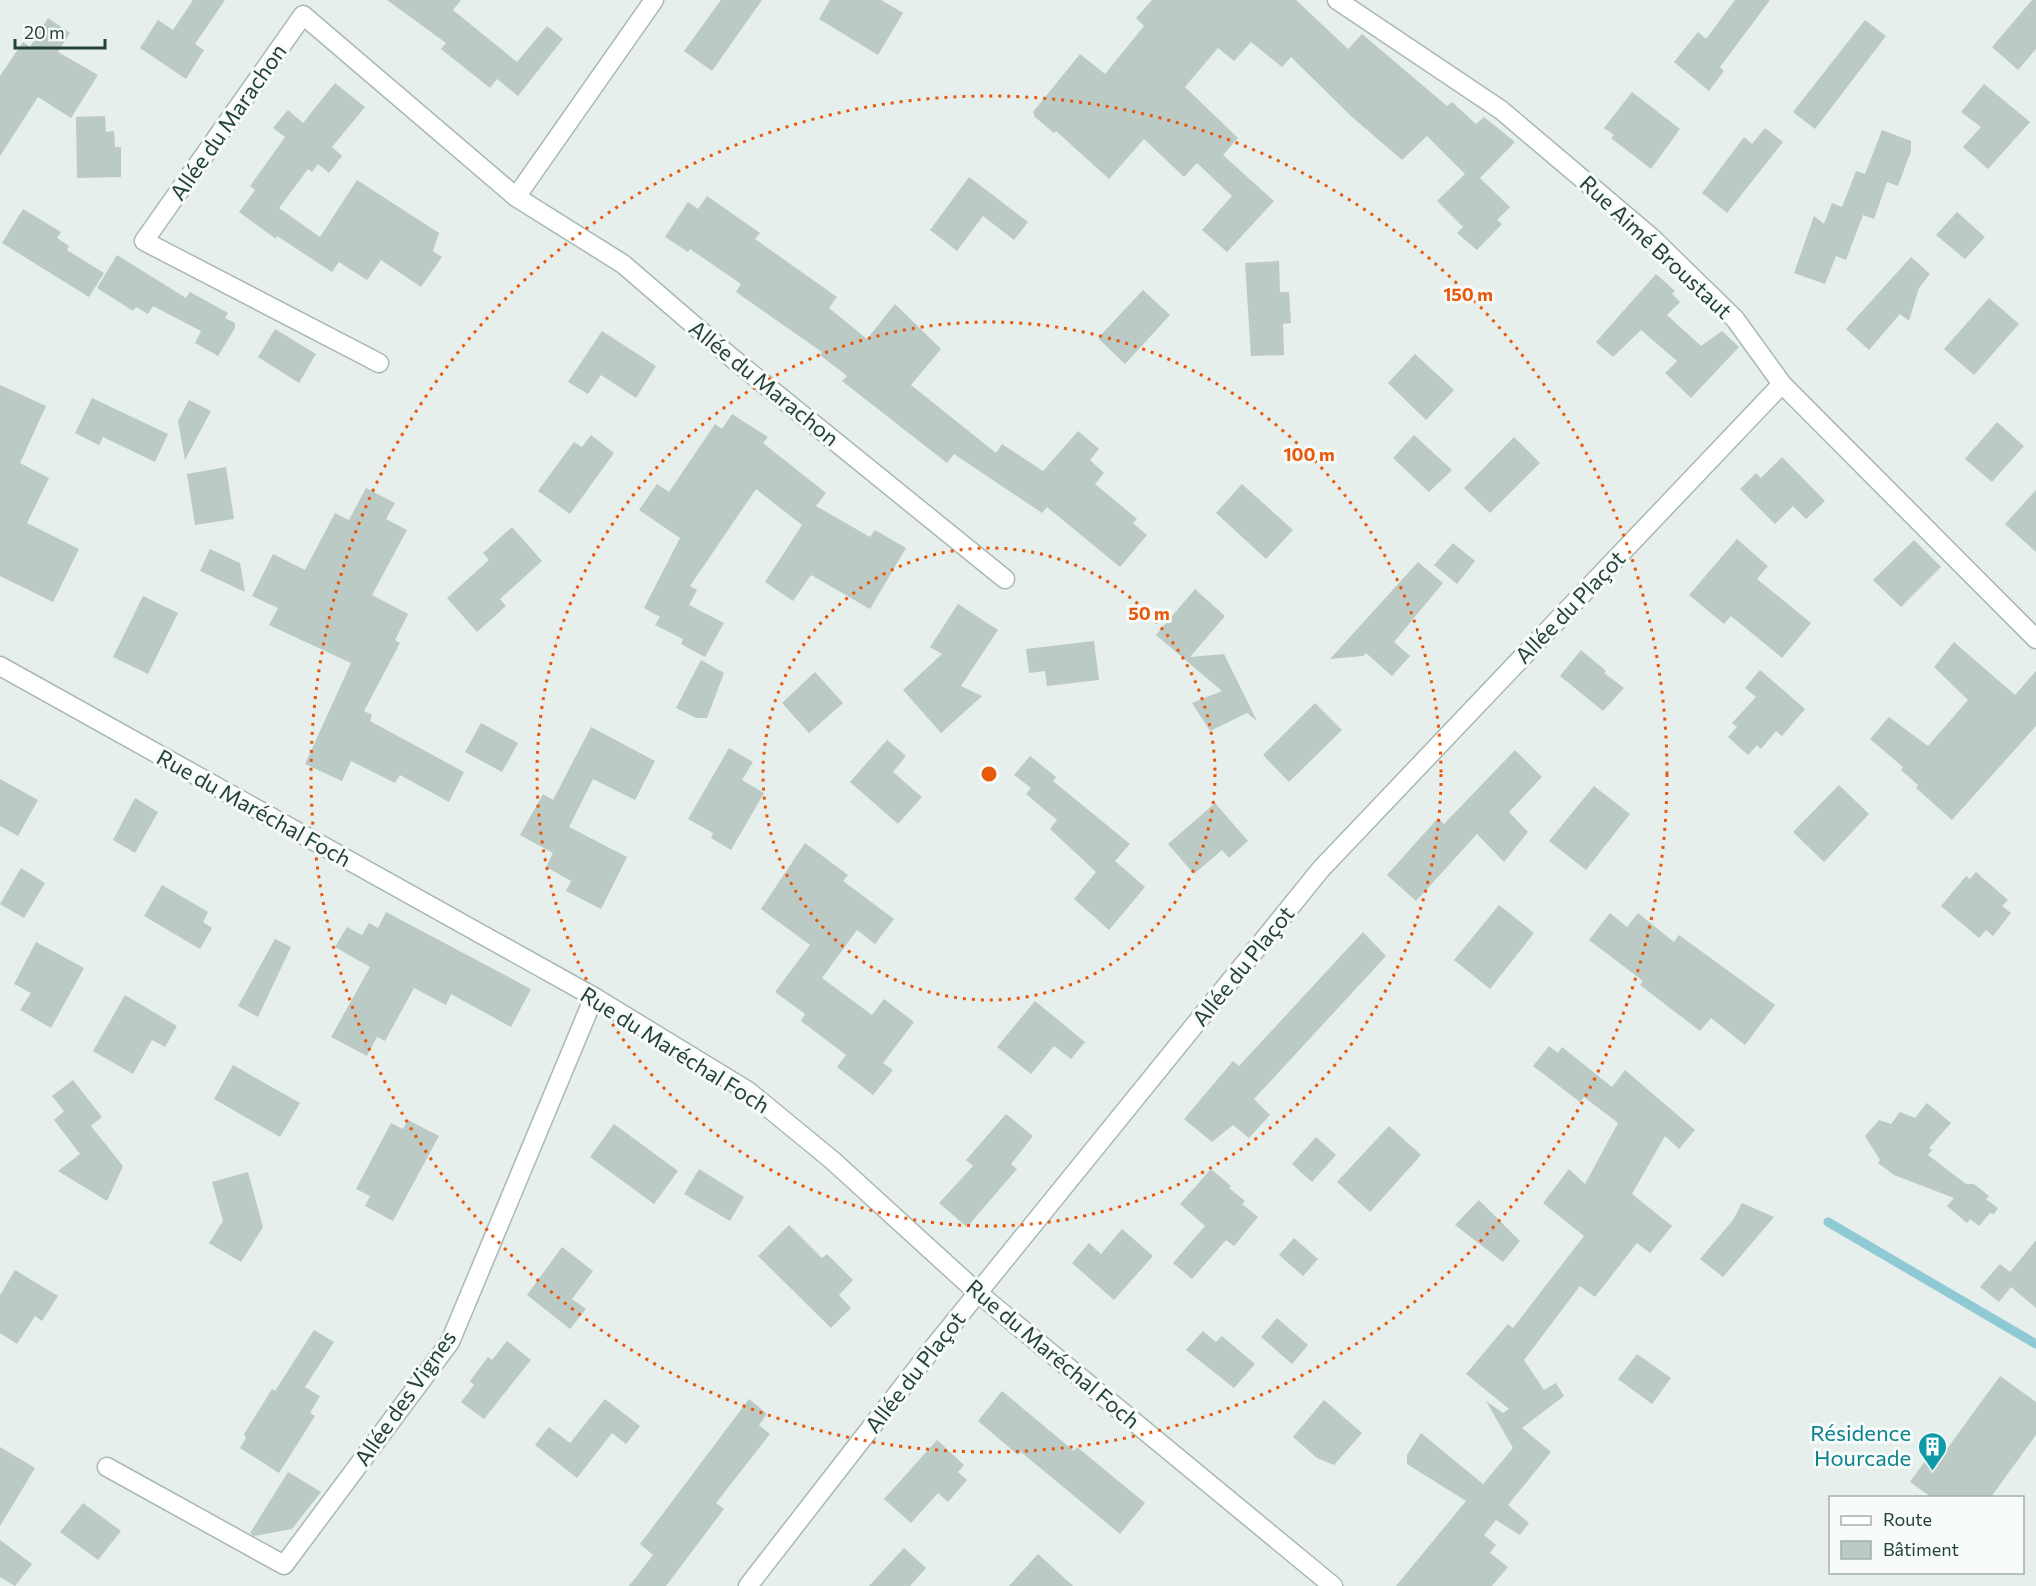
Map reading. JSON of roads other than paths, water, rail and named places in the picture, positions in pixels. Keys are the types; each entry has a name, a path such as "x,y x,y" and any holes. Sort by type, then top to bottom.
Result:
{"street":[{"path":"516,197 654,0"},
{"name":"Rue Aimé Broustaut","path":"1338,0 1502,110 1651,237 1735,319 1782,384 2036,639"},
{"name":"Allée du Marachon","path":"379,363 144,241 303,15 516,197 623,264 732,358 1005,579"},
{"name":"Allée du Plaçot","path":"748,1586 978,1293 1321,869 1782,384"},
{"name":"Rue du Maréchal Foch","path":"0,666 594,997 748,1091 832,1160 978,1293 1333,1586"},
{"name":"Allée des Vignes","path":"106,1467 284,1565 450,1342 594,997"}],"waterway":[{"path":"1828,1222 2036,1344"}],"place":[{"name":"Résidence Hourcade","path":"1932,1472"}]}
